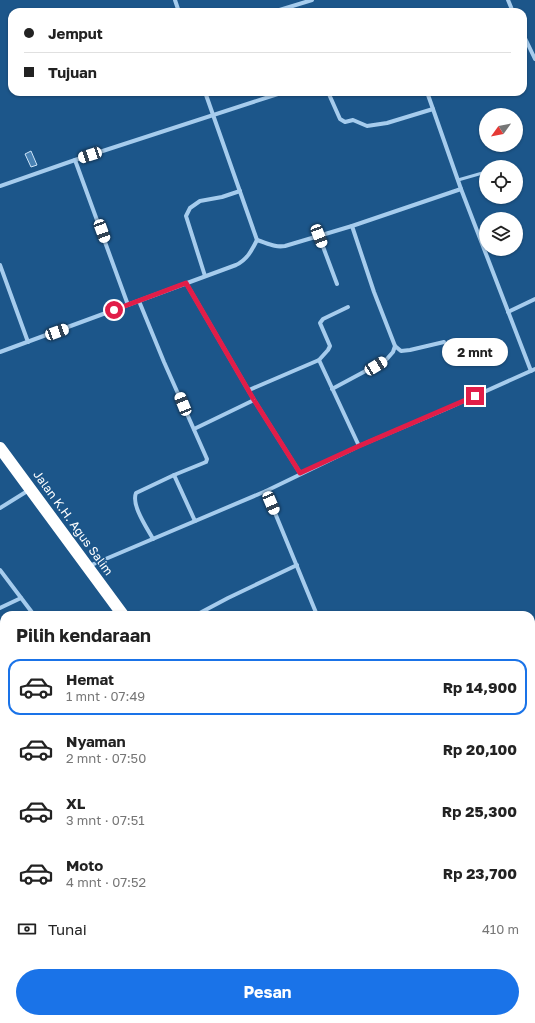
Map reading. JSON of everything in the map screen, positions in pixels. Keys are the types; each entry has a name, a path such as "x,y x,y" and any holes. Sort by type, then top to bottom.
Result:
{"highway":[{"name":"Jalan K.H. Agus Salim","path":"0,448 120,611"}],"street":[{"path":"286,8 312,0"},
{"path":"527,42 535,59"},
{"path":"0,352 240,263 250,253 257,240 206,96"},
{"path":"0,186 271,96"},
{"path":"330,96 340,119 344,122 353,120 367,126 387,123 433,109"},
{"path":"87,567 266,491 300,473 359,446 533,370 508,312 461,189 428,96"},
{"path":"76,160 128,305"},
{"path":"257,240 279,248 352,226 461,189"},
{"path":"205,276 186,216 190,208 200,201 222,197 240,190"},
{"path":"352,226 374,292 395,346 401,351 444,342"},
{"path":"319,236 337,284"},
{"path":"0,265 28,342"},
{"path":"186,283 254,400 300,473"},
{"path":"508,312 535,299"},
{"path":"139,301 207,459 206,462 136,493 134,497 137,508 152,539"},
{"path":"249,390 319,360 330,346 320,323 321,321 348,307"},
{"path":"332,389 386,360 393,352 395,346"},
{"path":"319,360 359,446"},
{"path":"194,429 254,400"},
{"path":"174,475 195,521"},
{"path":"0,508 31,489"},
{"path":"266,491 315,611"},
{"path":"204,611 297,565"},
{"path":"0,570 31,611"},
{"path":"0,608 21,598"}],"lane":[{"path":"458,180 479,174"}],"building":[{"path":"31,151 37,165 31,167 25,154"}],"route":[{"path":"114,310 186,283 254,400 300,473 475,396"}]}
